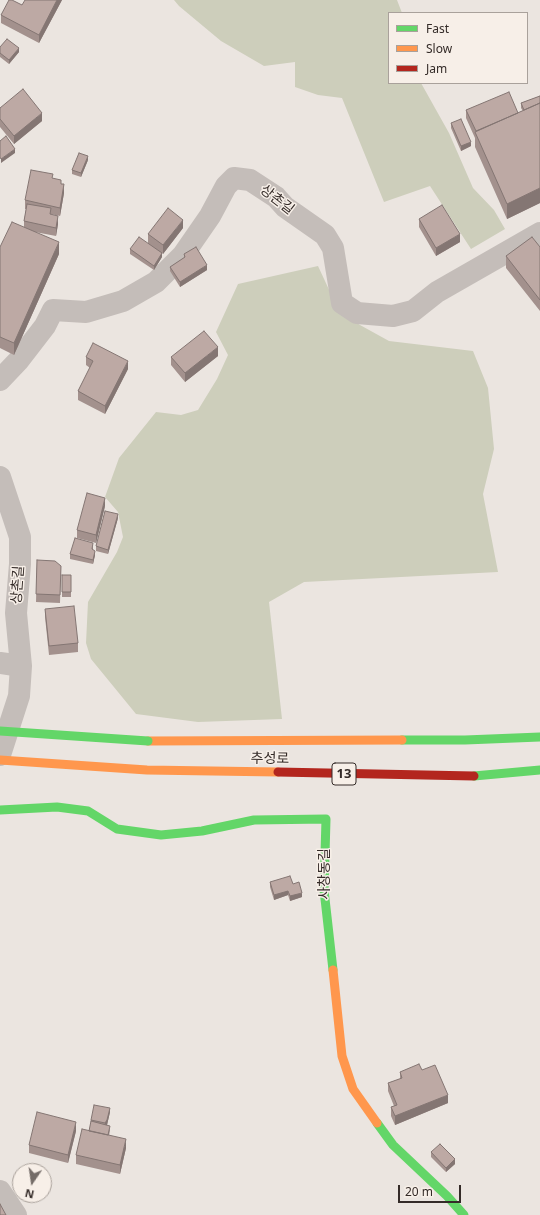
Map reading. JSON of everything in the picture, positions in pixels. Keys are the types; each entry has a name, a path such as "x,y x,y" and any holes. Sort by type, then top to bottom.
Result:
{"main road":[{"name":"추성로","path":"0,731 148,741 465,740 540,737"},
{"name":"추성로","path":"0,760 147,770 470,776 540,770"},
{"name":"사창동길","path":"0,810 58,807 88,811 117,829 161,835 202,831 254,820 326,819 324,890 342,1056 353,1089 393,1145 447,1196 464,1215"}],"street":[{"name":"상촌길","path":"0,380 45,326 53,310 86,312 123,301 156,282 183,255 210,216 226,186 234,178 250,180 276,197 285,207 324,235 333,248 342,302 357,313 393,316 413,311 437,292 540,233"},
{"name":"상촌길","path":"0,477 20,537 20,564 10,664 19,696 0,755"},
{"path":"0,1191 16,1215"}],"green space":[{"path":"174,0 397,0 402,12 388,12 388,84 422,84 449,133 473,188 494,210 505,229 471,249 430,186 384,202 342,98 318,95 295,87 295,62 264,66 221,41 179,6"},
{"path":"318,266 338,309 360,325 389,341 473,351 488,388 494,449 483,494 498,572 304,582 269,602 282,719 198,722 136,714 91,659 86,643 88,602 117,552 123,537 118,512 105,497 119,458 156,412 181,415 198,410 217,379 228,355 216,332 238,284"}],"building":[{"path":"9,0 22,5 25,0 57,0 39,35 1,15"},
{"path":"7,39 19,48 9,60 0,53 0,47"},
{"path":"23,89 42,113 14,136 0,119 0,108"},
{"path":"509,92 518,113 476,131 466,110"},
{"path":"540,96 540,103 524,110 521,103"},
{"path":"540,103 540,188 507,204 475,132"},
{"path":"461,119 471,142 461,146 451,123"},
{"path":"6,136 15,149 1,159 0,141"},
{"path":"79,153 88,156 81,173 72,170"},
{"path":"31,170 53,174 52,178 61,180 61,184 64,184 60,208 25,200"},
{"path":"27,204 51,208 50,214 58,216 56,228 24,221"},
{"path":"442,205 460,234 436,248 419,219"},
{"path":"168,208 183,220 163,245 148,234"},
{"path":"12,222 59,242 14,343 0,337 0,247"},
{"path":"139,237 162,253 154,266 130,249"},
{"path":"532,237 540,247 540,300 506,256"},
{"path":"196,247 207,265 180,282 170,267 185,257 184,254"},
{"path":"204,331 218,347 185,373 171,357"},
{"path":"93,343 128,361 105,406 78,391 93,361 86,357"},
{"path":"87,493 105,498 96,535 77,530"},
{"path":"105,511 118,514 108,550 96,546"},
{"path":"75,538 93,543 92,549 95,551 93,560 70,554"},
{"path":"37,560 55,561 61,566 60,595 36,594"},
{"path":"62,575 71,575 71,592 62,592"},
{"path":"74,606 78,643 49,646 45,609"},
{"path":"290,876 293,884 299,882 302,893 290,896 288,891 274,895 270,882"},
{"path":"419,1064 422,1070 435,1065 448,1095 395,1116 391,1107 397,1105 388,1083 402,1078 400,1072"},
{"path":"94,1105 110,1108 105,1123 91,1120"},
{"path":"37,1112 76,1122 68,1155 29,1145"},
{"path":"91,1121 110,1126 108,1135 89,1131"},
{"path":"82,1129 126,1139 120,1165 76,1155"},
{"path":"440,1144 455,1159 446,1168 431,1152"},
{"path":"0,1204 6,1215 0,1215"}],"traffic: fast":[{"path":"0,731 148,741"},
{"path":"402,740 465,740 540,737"},
{"path":"474,776 540,770"},
{"path":"0,810 57,807 88,811 117,829 161,835 202,831 254,820 326,819 324,890 333,970"},
{"path":"377,1123 393,1145 447,1196 464,1215"}],"traffic: slow":[{"path":"148,741 402,740"},
{"path":"0,760 147,770 278,772"},
{"path":"333,970 342,1056 353,1089 377,1123"}],"traffic: jam":[{"path":"278,772 474,776"}]}
